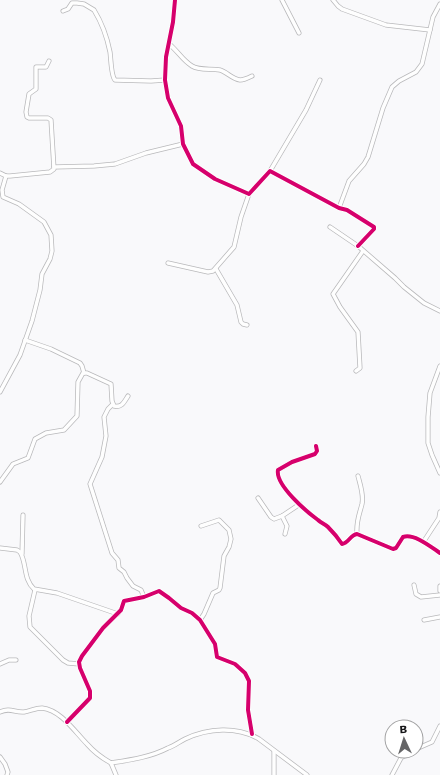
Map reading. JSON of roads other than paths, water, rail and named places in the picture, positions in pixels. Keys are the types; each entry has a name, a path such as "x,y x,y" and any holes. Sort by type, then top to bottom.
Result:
{"street":[{"path":"175,0 174,15 166,57 165,80 170,102 181,126 183,144 194,164 215,179 249,194"},
{"path":"282,0 299,33"},
{"path":"333,0 342,9 386,25 430,30"},
{"path":"63,11 67,10 72,4 77,2 94,10 108,43 112,63 113,79 151,81 165,80"},
{"path":"339,208 349,181 361,168 368,157 383,108 392,88 399,81 416,72 422,64 434,15 440,4"},
{"path":"169,44 176,49 183,59 198,69 219,70 239,80 252,76"},
{"path":"0,172 6,176 50,172 53,170 51,120 48,118 29,118 26,116 29,94 36,89 36,67 46,67 50,61"},
{"path":"168,263 208,272 216,269 234,247 240,216 249,194 270,171 306,110 320,80"},
{"path":"54,167 115,164 146,153 183,144"},
{"path":"270,171 339,208 347,210 374,227 374,229 358,246"},
{"path":"0,392 19,357 32,321 40,290 42,274 52,255 51,235 44,222 19,204 2,197 2,190 6,176"},
{"path":"330,227 358,246 424,303 440,311"},
{"path":"356,371 360,368 358,333 333,294 363,251"},
{"path":"216,269 237,305 241,322 247,325"},
{"path":"25,340 51,349 80,362 84,373"},
{"path":"440,366 429,398 428,417 428,443 440,473"},
{"path":"84,373 111,384 112,405 108,409 104,418 106,436 102,457 90,484 112,553 118,560 120,568 127,578 133,586 141,590 144,597"},
{"path":"0,482 13,464 28,458 35,439 46,433 64,430 69,423 76,418 78,412 78,382 81,375 84,373"},
{"path":"435,378 440,379"},
{"path":"112,405 117,407 122,405 128,396"},
{"path":"316,446 316,454 292,462 280,469 278,472 284,485 300,504 320,522 327,526 342,544 346,543 352,536 357,534 394,549 404,536 424,541 440,553"},
{"path":"357,534 356,524 362,504 358,476"},
{"path":"258,498 271,517 277,518 300,504"},
{"path":"424,541 439,518 440,512"},
{"path":"23,515 22,554 25,573 30,584 35,590 57,593 118,614"},
{"path":"282,516 287,526 285,534"},
{"path":"200,620 213,593 220,588 224,556 231,539 229,530 219,520 201,526"},
{"path":"0,548 17,550 22,554"},
{"path":"414,586 416,594 421,597 440,595"},
{"path":"440,586 440,591"},
{"path":"35,590 29,616 29,626 63,660 68,663 79,664"},
{"path":"67,722 90,698 90,691 79,664 84,653 103,628 118,614 124,600 144,597 160,592 200,620 215,644 217,657 235,664 245,673 249,681 248,710 252,734"},
{"path":"424,620 440,617"},
{"path":"0,664 9,660 16,660"},
{"path":"0,712 11,709 25,712 39,708 44,708 53,712 67,722 87,745 111,763 116,775"},
{"path":"424,746 432,742 440,726"},
{"path":"111,763 152,754 168,748 184,739 207,732 234,730 252,734 307,775"},
{"path":"274,751 274,775"},
{"path":"0,757 5,764 8,772 7,775"},
{"path":"392,775 400,759"}]}
